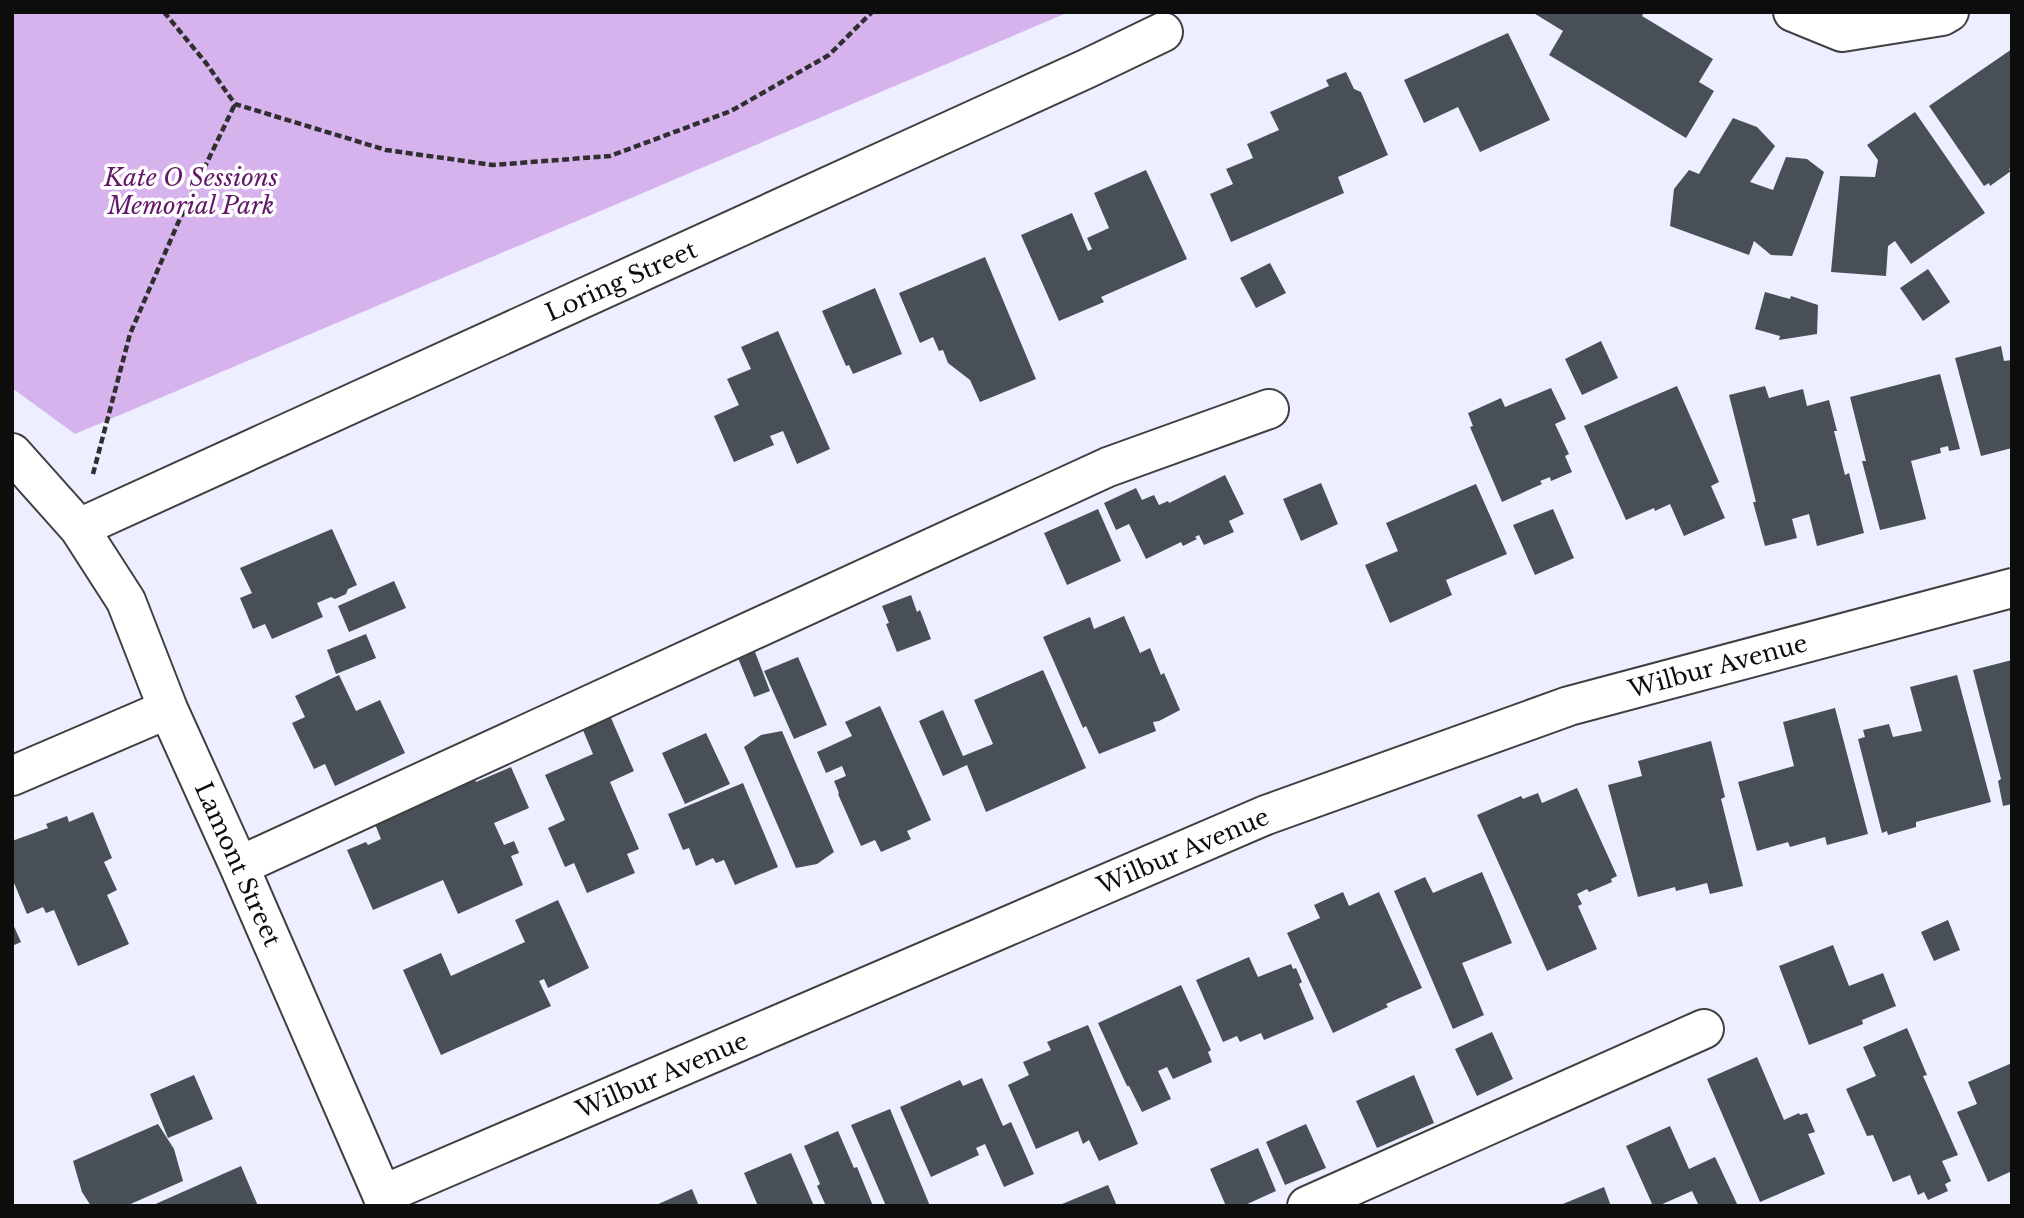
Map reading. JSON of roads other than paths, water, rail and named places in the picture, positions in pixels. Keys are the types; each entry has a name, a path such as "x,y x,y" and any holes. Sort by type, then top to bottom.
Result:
{"street":[{"path":"1793,12 1842,32 1942,16 1949,12"},
{"name":"Loring Street","path":"79,528 1163,32"},
{"path":"239,866 1108,467 1269,409"},
{"name":"Lamont Street","path":"12,453 79,528 126,601 168,709 385,1200"},
{"name":"Wilbur Avenue","path":"385,1200 1266,815 1569,706 2012,588"},
{"path":"12,776 168,709"},
{"path":"1307,1206 1704,1029"}],"park label":[{"name":"Kate O Sessions Memorial Park","path":"191,191"}]}
